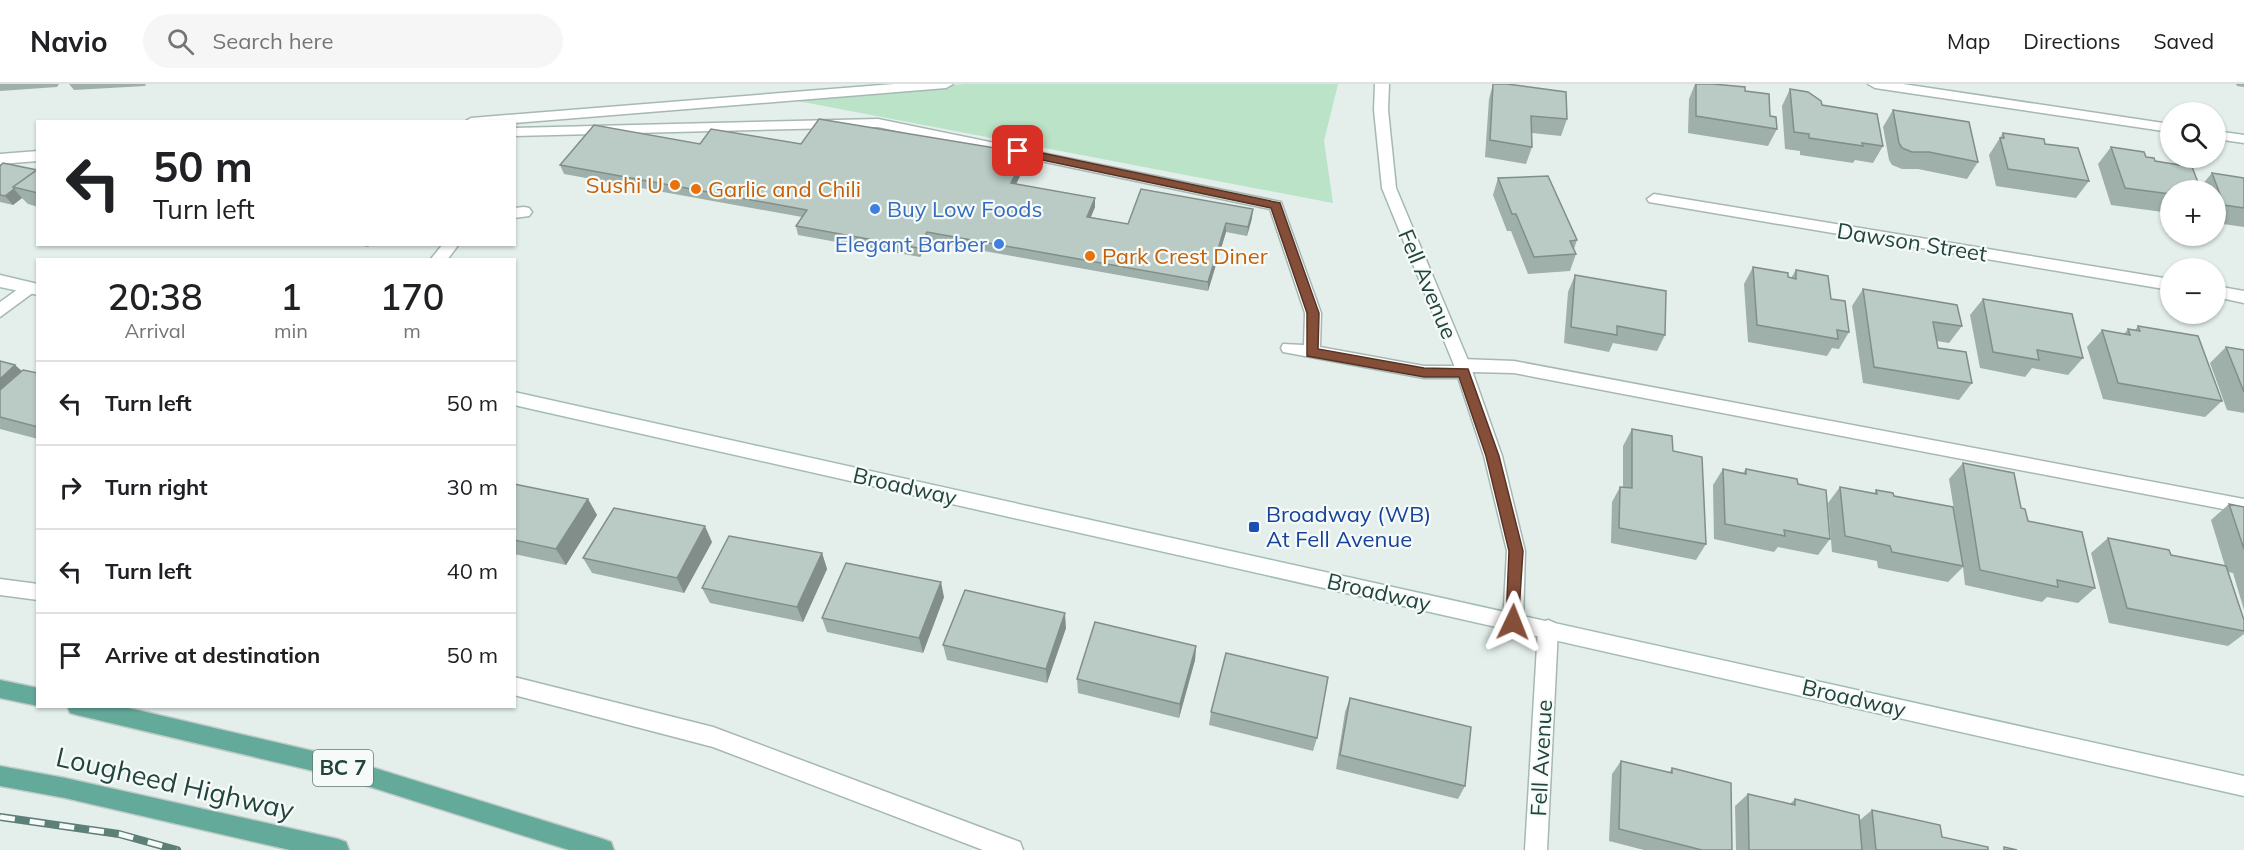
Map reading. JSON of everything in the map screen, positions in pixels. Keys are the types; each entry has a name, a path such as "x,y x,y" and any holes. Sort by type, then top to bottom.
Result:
{"main road":[{"path":"0,689 36,697"},
{"name":"BC 7","path":"86,708 339,767 603,850"},
{"name":"Lougheed Highway","path":"0,776 65,788 338,850"}],"street":[{"path":"496,120 946,84"},
{"name":"Fell Avenue","path":"1382,84 1381,110 1389,188 1463,369 1492,456 1516,551 1513,622"},
{"path":"1875,84 2160,127"},
{"path":"516,132 878,123 1276,205 1313,313 1312,352"},
{"path":"2226,136 2244,139"},
{"path":"0,159 36,156"},
{"name":"Dawson Street","path":"1654,199 2160,283"},
{"path":"440,258 450,246"},
{"path":"0,281 33,289"},
{"path":"0,311 33,289"},
{"path":"2226,294 2244,297"},
{"path":"1289,348 1424,372 1514,366 2244,506"},
{"name":"Broadway","path":"516,398 2244,786"},
{"path":"0,587 36,592"},
{"name":"Fell Avenue","path":"1536,850 1548,629"},
{"path":"516,687 713,737 1012,850"}],"green space":[{"path":"965,84 1338,84 1324,141 1333,203 782,98"}],"building":[{"path":"1493,84 1566,92 1567,119 1531,116 1532,147 1490,140"},
{"path":"1696,84 1745,87 1745,91 1769,94 1770,116 1776,117 1777,129 1696,116"},
{"path":"1790,89 1808,92 1821,101 1822,105 1877,114 1883,146 1862,143 1863,146 1809,138 1809,134 1794,132"},
{"path":"1893,110 1969,122 1978,162 1929,152 1912,152 1902,148"},
{"path":"819,119 1026,153 1011,183 1095,198 1087,217 1128,224 1141,189 1253,209 1248,227 1226,223 1208,282 927,232 918,248 796,226 807,210 560,165 594,125 700,144 711,129 801,144"},
{"path":"2003,133 2044,139 2045,144 2078,148 2089,181 2008,169 2000,138 2004,138"},
{"path":"2111,147 2144,152 2146,157 2160,162 2160,168 2192,168 2197,180 2160,180 2160,193 2125,188"},
{"path":"3,163 36,171 13,187 14,189 5,196 0,195 0,166"},
{"path":"36,170 36,193 13,187"},
{"path":"2212,173 2244,178 2244,208 2226,205 2226,180 2215,180"},
{"path":"1548,176 1577,240 1570,241 1576,254 1534,257 1516,214 1512,214 1498,178"},
{"path":"1753,267 1788,273 1788,277 1796,279 1796,270 1828,276 1831,299 1845,301 1849,332 1837,330 1838,339 1757,325"},
{"path":"1575,275 1666,291 1665,335 1617,326 1617,335 1571,327"},
{"path":"1863,289 1957,305 1962,326 1933,322 1938,348 1966,352 1972,383 1874,367"},
{"path":"1983,299 2072,314 2083,358 2037,350 2039,360 1993,352"},
{"path":"2138,326 2198,336 2222,401 2118,383 2102,330 2130,335 2128,329 2140,331"},
{"path":"2226,347 2244,350 2244,392"},
{"path":"0,361 15,365 0,379"},
{"path":"23,370 36,373 36,426 0,417 0,390"},
{"path":"1632,429 1672,436 1673,451 1702,457 1706,544 1619,528 1620,487 1632,488"},
{"path":"1963,463 2014,473 2021,508 2025,509 2028,521 2082,532 2095,588 2057,580 2058,587 1980,570"},
{"path":"1723,469 1746,474 1746,469 1797,479 1798,484 1826,490 1830,539 1784,530 1785,536 1725,524"},
{"path":"516,484 588,499 556,549 516,540"},
{"path":"1840,487 1877,494 1876,490 1893,493 1894,496 1953,507 1963,566 1892,552 1890,546 1845,536"},
{"path":"2229,504 2244,507 2244,549"},
{"path":"614,508 705,526 677,578 583,558"},
{"path":"729,536 822,553 797,607 702,588"},
{"path":"2108,538 2169,550 2171,555 2226,566 2244,620 2244,631 2127,608"},
{"path":"846,563 941,582 919,638 822,618"},
{"path":"965,590 1065,613 1046,669 943,645"},
{"path":"1095,622 1196,646 1180,704 1077,679"},
{"path":"1226,653 1328,677 1317,738 1211,712"},
{"path":"1350,698 1471,727 1465,786 1340,755"},
{"path":"1621,761 1672,773 1672,768 1731,783 1732,850 1702,850 1619,829"},
{"path":"1748,794 1795,805 1795,799 1859,815 1862,850 1749,850"},
{"path":"1872,810 1940,825 1942,837 1988,847 1988,850 1876,850"}],"railway":[{"path":"0,817 119,834 177,850"}],"place":[{"name":"Sushi U","path":"675,185"},
{"name":"Garlic and Chili","path":"696,189"},
{"name":"Buy Low Foods","path":"875,209"},
{"name":"Elegant Barber","path":"999,244"},
{"name":"Park Crest Diner","path":"1090,256"},
{"name":"Broadway (WB) At Fell Avenue","path":"1254,527"}],"route":[{"path":"1018,151 1276,205 1313,313 1312,352 1424,372 1464,372 1492,456 1516,551 1513,622"}]}
